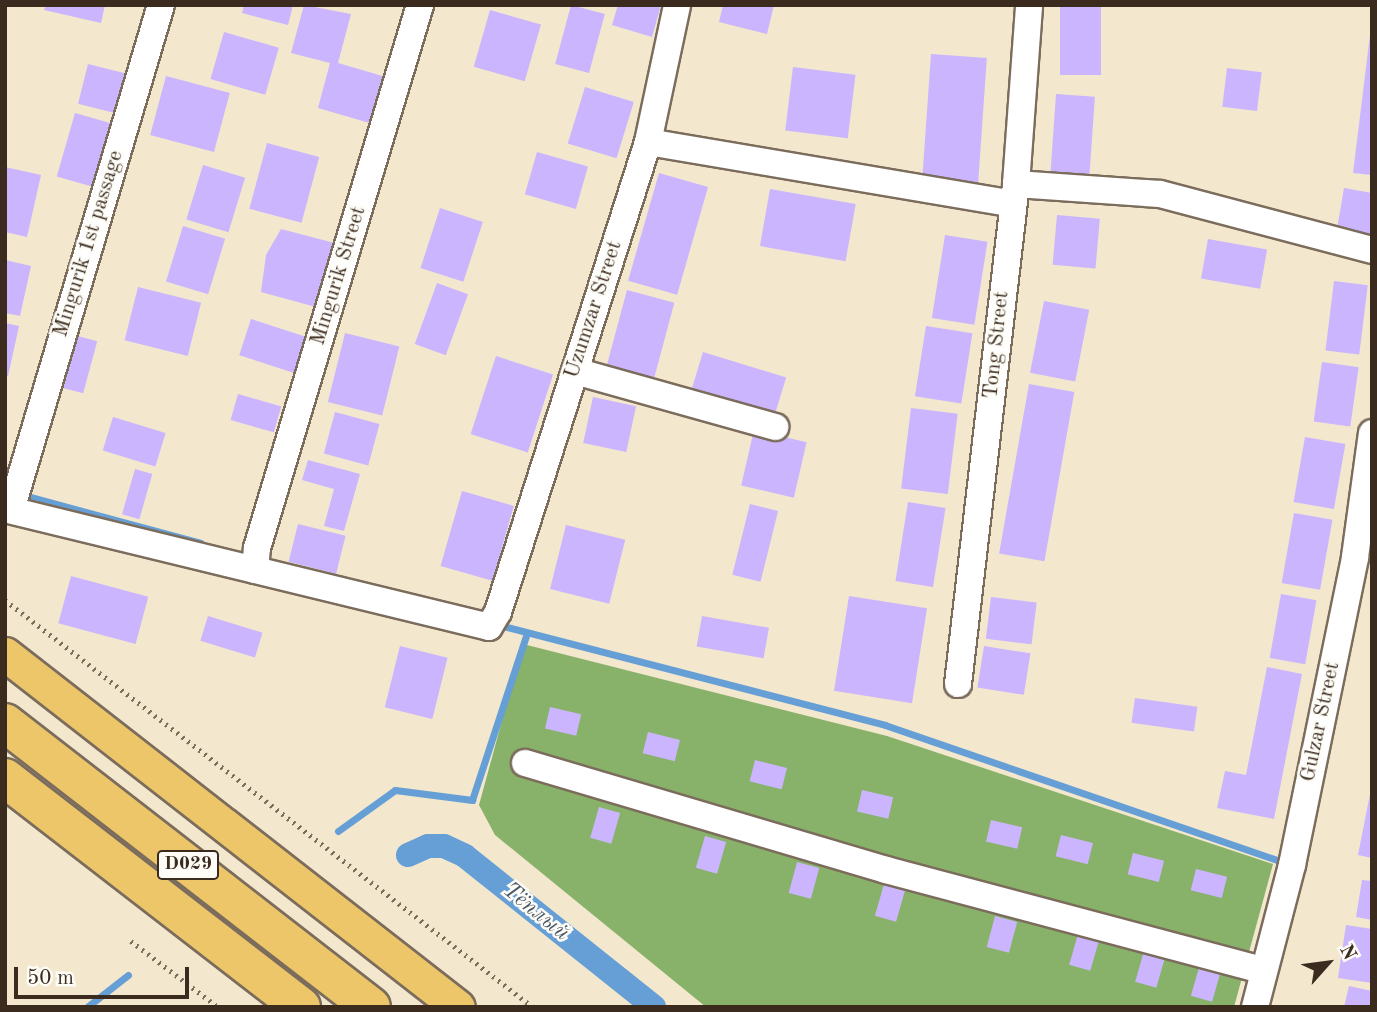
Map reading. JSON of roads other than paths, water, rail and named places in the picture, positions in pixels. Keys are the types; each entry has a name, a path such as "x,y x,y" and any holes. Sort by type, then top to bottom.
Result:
{"highway":[{"name":"D029","path":"5,723 370,1007"},
{"name":"D029","path":"5,778 301,1007"}],"main road":[{"path":"5,654 458,1007"}],"street":[{"name":"Mingurik 1st passage","path":"8,509 161,5"},
{"name":"Mingurik Street","path":"256,559 420,5"},
{"name":"Uzumzar Street","path":"256,559 494,620 648,142 677,5"},
{"name":"Tong Street","path":"958,684 1014,194 1029,5"},
{"path":"648,142 1014,194 1160,194 1372,250"},
{"path":"575,371 775,427"},
{"name":"Gulzar Street","path":"1255,1007 1292,865 1355,557 1372,433"},
{"path":"8,509 256,559"},
{"path":"525,763 886,870 1263,970"}],"waterway":[{"path":"19,494 200,543"},
{"path":"495,624 885,725 1284,862"},
{"path":"338,831 395,790 472,800 527,633"},
{"name":"Тёплый","path":"408,855 428,846 444,846 465,856 654,1007"},
{"path":"87,1007 128,975"}]}
